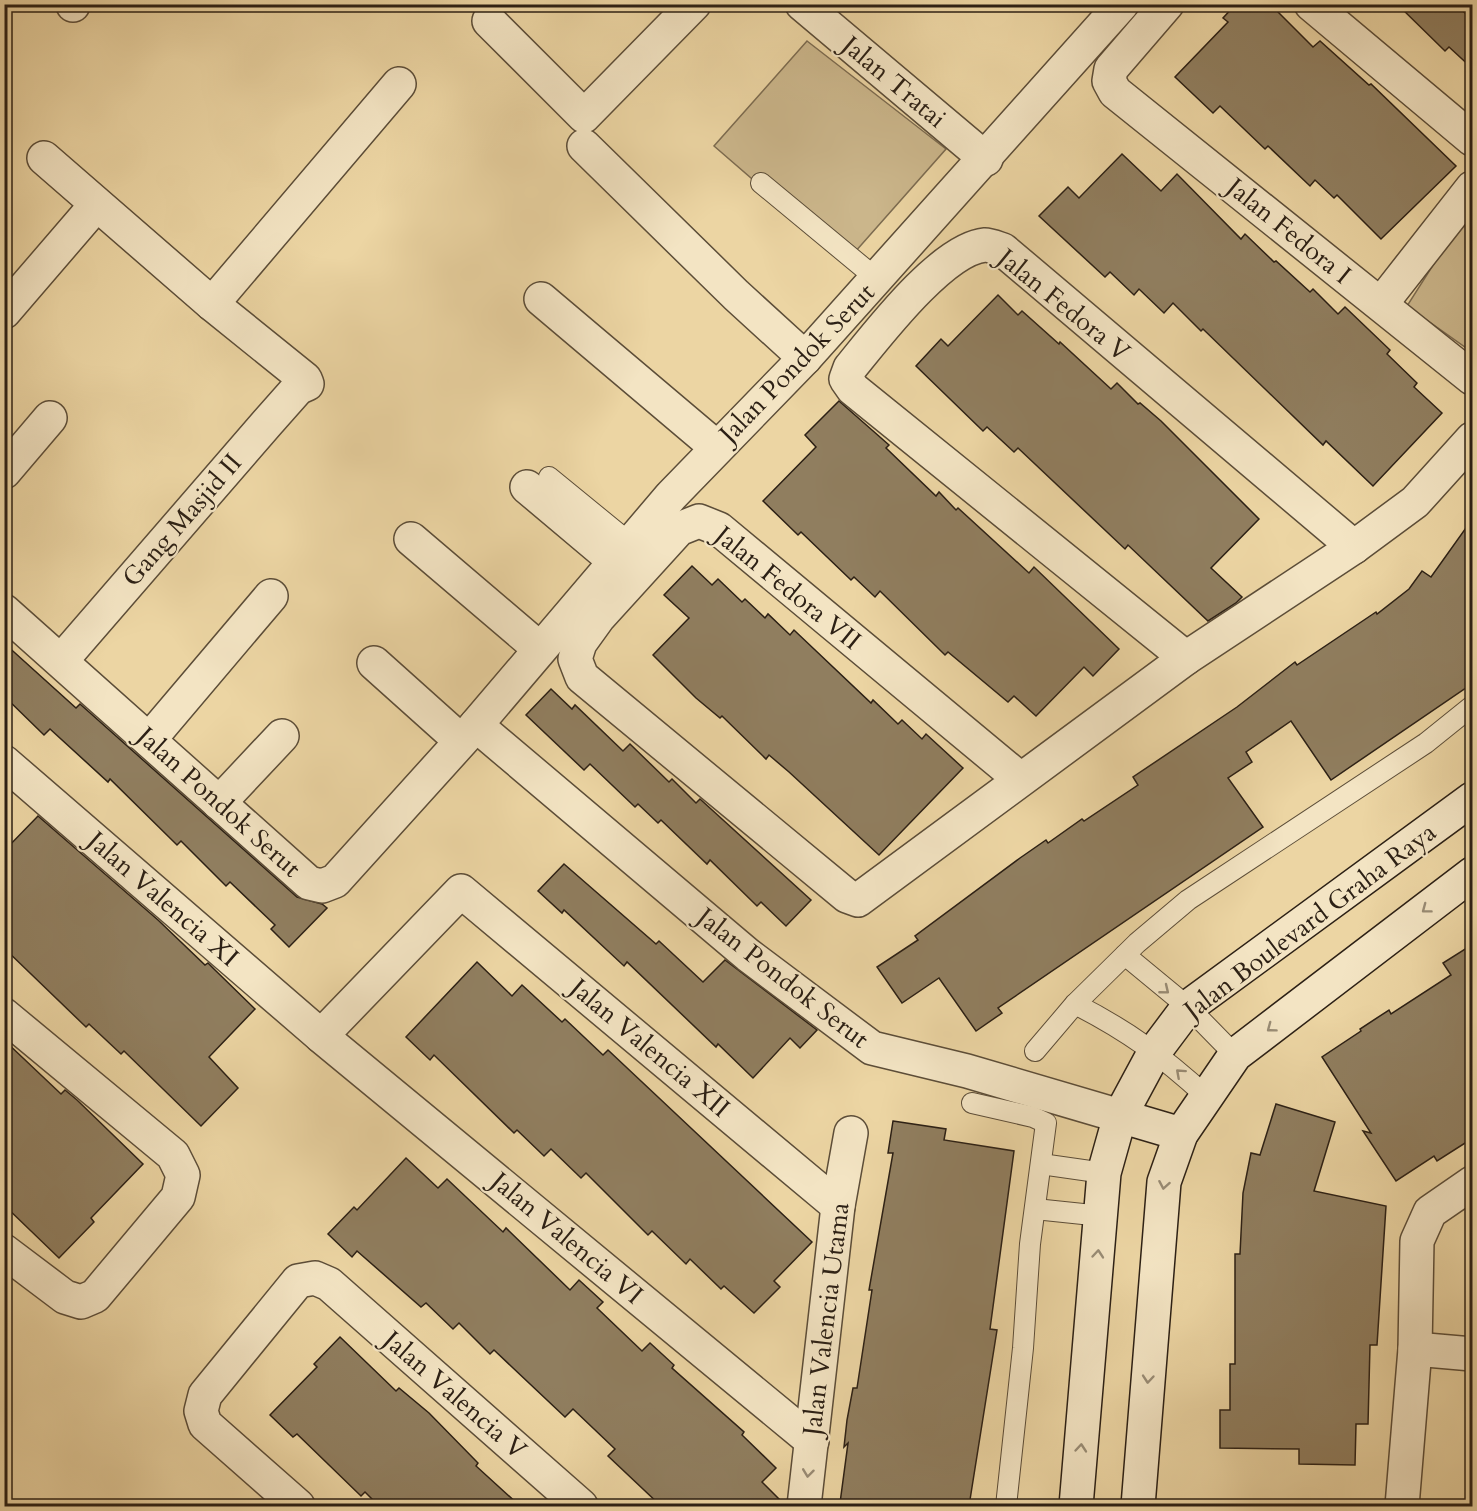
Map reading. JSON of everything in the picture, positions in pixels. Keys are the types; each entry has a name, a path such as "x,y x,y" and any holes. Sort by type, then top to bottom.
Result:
{"street":[{"path":"489,21 584,116 694,4"},
{"name":"Jalan Tratai","path":"802,4 986,159"},
{"name":"Jalan Pondok Serut","path":"4,611 309,883 322,886 335,881 469,733 716,447 805,358 986,159 1122,4"},
{"name":"Jalan Fedora I","path":"1167,4 1111,69 1109,81 1115,92 1473,378"},
{"path":"1311,4 1473,139"},
{"path":"44,158 212,304 399,84"},
{"path":"585,146 736,295 805,358"},
{"path":"1381,304 1473,188"},
{"path":"4,312 96,205"},
{"name":"Jalan Fedora V","path":"1186,657 862,397 846,379 850,368 921,283 970,249 987,245 1003,250 1354,547"},
{"path":"541,299 716,447"},
{"name":"Gang Masjid II","path":"61,661 298,388 307,384 305,379 212,304"},
{"path":"4,472 50,418"},
{"path":"1020,779 1186,657 1354,547 1415,502 1473,439"},
{"path":"538,482 623,552"},
{"name":"Jalan Fedora VII","path":"699,521 719,529 1020,779 858,900 847,896 582,677 575,659 580,643 598,618 679,529 699,521"},
{"path":"411,539 540,650"},
{"path":"149,740 271,596"},
{"path":"374,663 469,733"},
{"name":"Jalan Pondok Serut","path":"469,733 748,955 872,1048 967,1071 1181,1134"},
{"path":"219,803 282,736"},
{"name":"Jalan Valencia XI","path":"4,762 321,1036"},
{"name":"Jalan Boulevard Graha Raya","path":"1076,1506 1104,1173 1120,1116 1155,1051 1188,1008 1473,799"},
{"path":"1138,1506 1164,1182 1181,1134 1235,1055 1473,874"},
{"name":"Jalan Valencia XII","path":"321,1036 461,891 838,1206"},
{"path":"4,1015 173,1155 183,1175 178,1197 95,1296 81,1302 65,1297 4,1251"},
{"name":"Jalan Valencia VI","path":"321,1036 812,1441"},
{"name":"Jalan Valencia Utama","path":"804,1506 838,1206 850,1133"},
{"path":"1402,1506 1415,1349 1418,1241 1430,1212 1473,1183"},
{"name":"Jalan Valencia V","path":"298,1506 205,1424 201,1411 205,1395 298,1281 315,1278 329,1284 581,1506"},
{"path":"1415,1349 1473,1354"}],"lane":[{"path":"761,183 877,279"},
{"path":"1035,1051 1075,1004 1125,955 1188,900 1426,743 1473,706"},
{"path":"1125,955 1188,1008 1235,1055"},
{"path":"1075,1004 1108,1020 1155,1051 1206,1095"},
{"path":"972,1104 1033,1117 1046,1124 1035,1209 1006,1506"},
{"path":"1041,1164 1104,1173"},
{"path":"1035,1209 1101,1216"}],"shaded area":[{"path":"807,41 946,149 847,261 714,146"},
{"path":"1472,204 1472,352 1407,306"}],"building":[{"path":"1236,4 1270,4 1313,47 1320,41 1369,85 1371,84 1456,166 1381,239 1337,195 1334,198 1315,180 1310,186 1268,146 1265,149 1220,106 1213,113 1175,77 1228,22 1223,18"},
{"path":"1397,4 1456,4 1473,21 1473,69 1449,47 1445,51"},
{"path":"1122,154 1161,191 1177,174 1241,239 1245,234 1310,292 1313,289 1338,314 1345,307 1390,350 1387,354 1417,383 1414,387 1442,413 1373,486 1326,441 1323,445 1173,303 1164,313 1139,289 1134,295 1110,272 1105,277 1039,216 1068,187 1079,198"},
{"path":"998,295 1018,315 1022,311 1059,344 1060,342 1111,389 1117,383 1138,404 1140,403 1161,421 1259,519 1211,568 1242,597 1236,603 1208,621 1128,545 1125,549 1018,448 1014,452 987,427 983,431 916,366 941,339 948,346"},
{"path":"839,401 889,445 886,448 936,496 939,492 956,510 958,508 1029,573 1034,567 1119,649 1093,676 1084,667 1036,716 1014,696 1008,702 948,652 945,655 880,591 875,597 854,577 851,580 801,532 798,535 763,501 816,447 805,435"},
{"path":"1473,518 1473,683 1331,780 1291,721 1246,752 1252,762 1228,778 1263,827 998,1008 1002,1013 976,1031 939,978 902,1003 877,967 918,940 915,936 1020,858 1046,840 1048,843 1082,819 1084,821 1138,785 1133,777 1237,707 1295,662 1297,665 1376,612 1377,614 1409,589 1422,571 1431,577"},
{"path":"692,566 712,585 718,579 742,602 745,599 765,618 768,614 790,635 794,630 871,703 873,700 898,724 902,720 922,739 926,734 963,768 879,855 789,772 769,755 766,759 722,716 720,718 696,698 653,655 689,618 664,595"},
{"path":"4,643 76,708 80,704 297,897 322,904 327,908 289,947 271,929 275,925 230,882 226,886 181,841 177,845 110,779 108,782 50,729 44,735 4,696"},
{"path":"551,689 572,709 575,705 623,751 630,744 669,782 672,779 696,803 700,799 811,900 786,926 761,902 757,906 710,860 707,864 661,820 658,823 638,804 635,807 590,764 584,770 526,715"},
{"path":"38,816 158,920 205,965 208,963 255,1009 209,1057 238,1088 201,1126 124,1051 121,1054 89,1024 86,1027 4,948 4,851"},
{"path":"564,864 656,944 659,941 703,982 725,960 817,1030 800,1048 790,1038 753,1078 718,1044 716,1047 627,962 624,966 564,910 562,913 538,891"},
{"path":"1473,944 1473,1138 1437,1161 1434,1156 1396,1181 1363,1131 1371,1133 1322,1057 1389,1010 1391,1014 1451,975 1443,963"},
{"path":"477,962 512,996 522,985 562,1022 565,1019 603,1055 608,1050 812,1242 774,1281 780,1287 754,1313 724,1286 721,1289 690,1259 686,1264 652,1231 648,1235 586,1173 581,1178 551,1149 544,1156 517,1130 514,1133 434,1055 430,1060 406,1037"},
{"path":"4,1040 61,1094 65,1090 77,1100 143,1164 91,1218 94,1222 59,1258 4,1205"},
{"path":"1276,1104 1335,1122 1314,1191 1386,1206 1377,1345 1370,1345 1368,1424 1356,1424 1355,1465 1299,1464 1299,1449 1220,1448 1220,1410 1230,1410 1230,1364 1235,1364 1235,1254 1240,1254 1243,1193 1251,1153 1260,1155"},
{"path":"893,1121 946,1129 944,1140 1014,1151 990,1329 997,1330 969,1506 862,1506 840,1503 848,1443 844,1447 847,1420 853,1388 857,1388 872,1290 869,1290 893,1153 888,1153"},
{"path":"406,1158 438,1188 447,1179 503,1232 506,1228 570,1290 579,1280 603,1302 597,1308 642,1351 650,1343 674,1365 672,1368 744,1432 742,1435 776,1468 762,1482 786,1506 661,1506 608,1456 615,1449 573,1409 565,1417 494,1350 490,1354 459,1323 453,1329 426,1303 421,1307 357,1251 352,1257 328,1234 354,1207 357,1210"},
{"path":"340,1337 396,1391 399,1388 429,1413 478,1463 476,1466 520,1506 379,1506 365,1492 361,1496 297,1434 293,1437 270,1415 317,1367 314,1364"}]}
